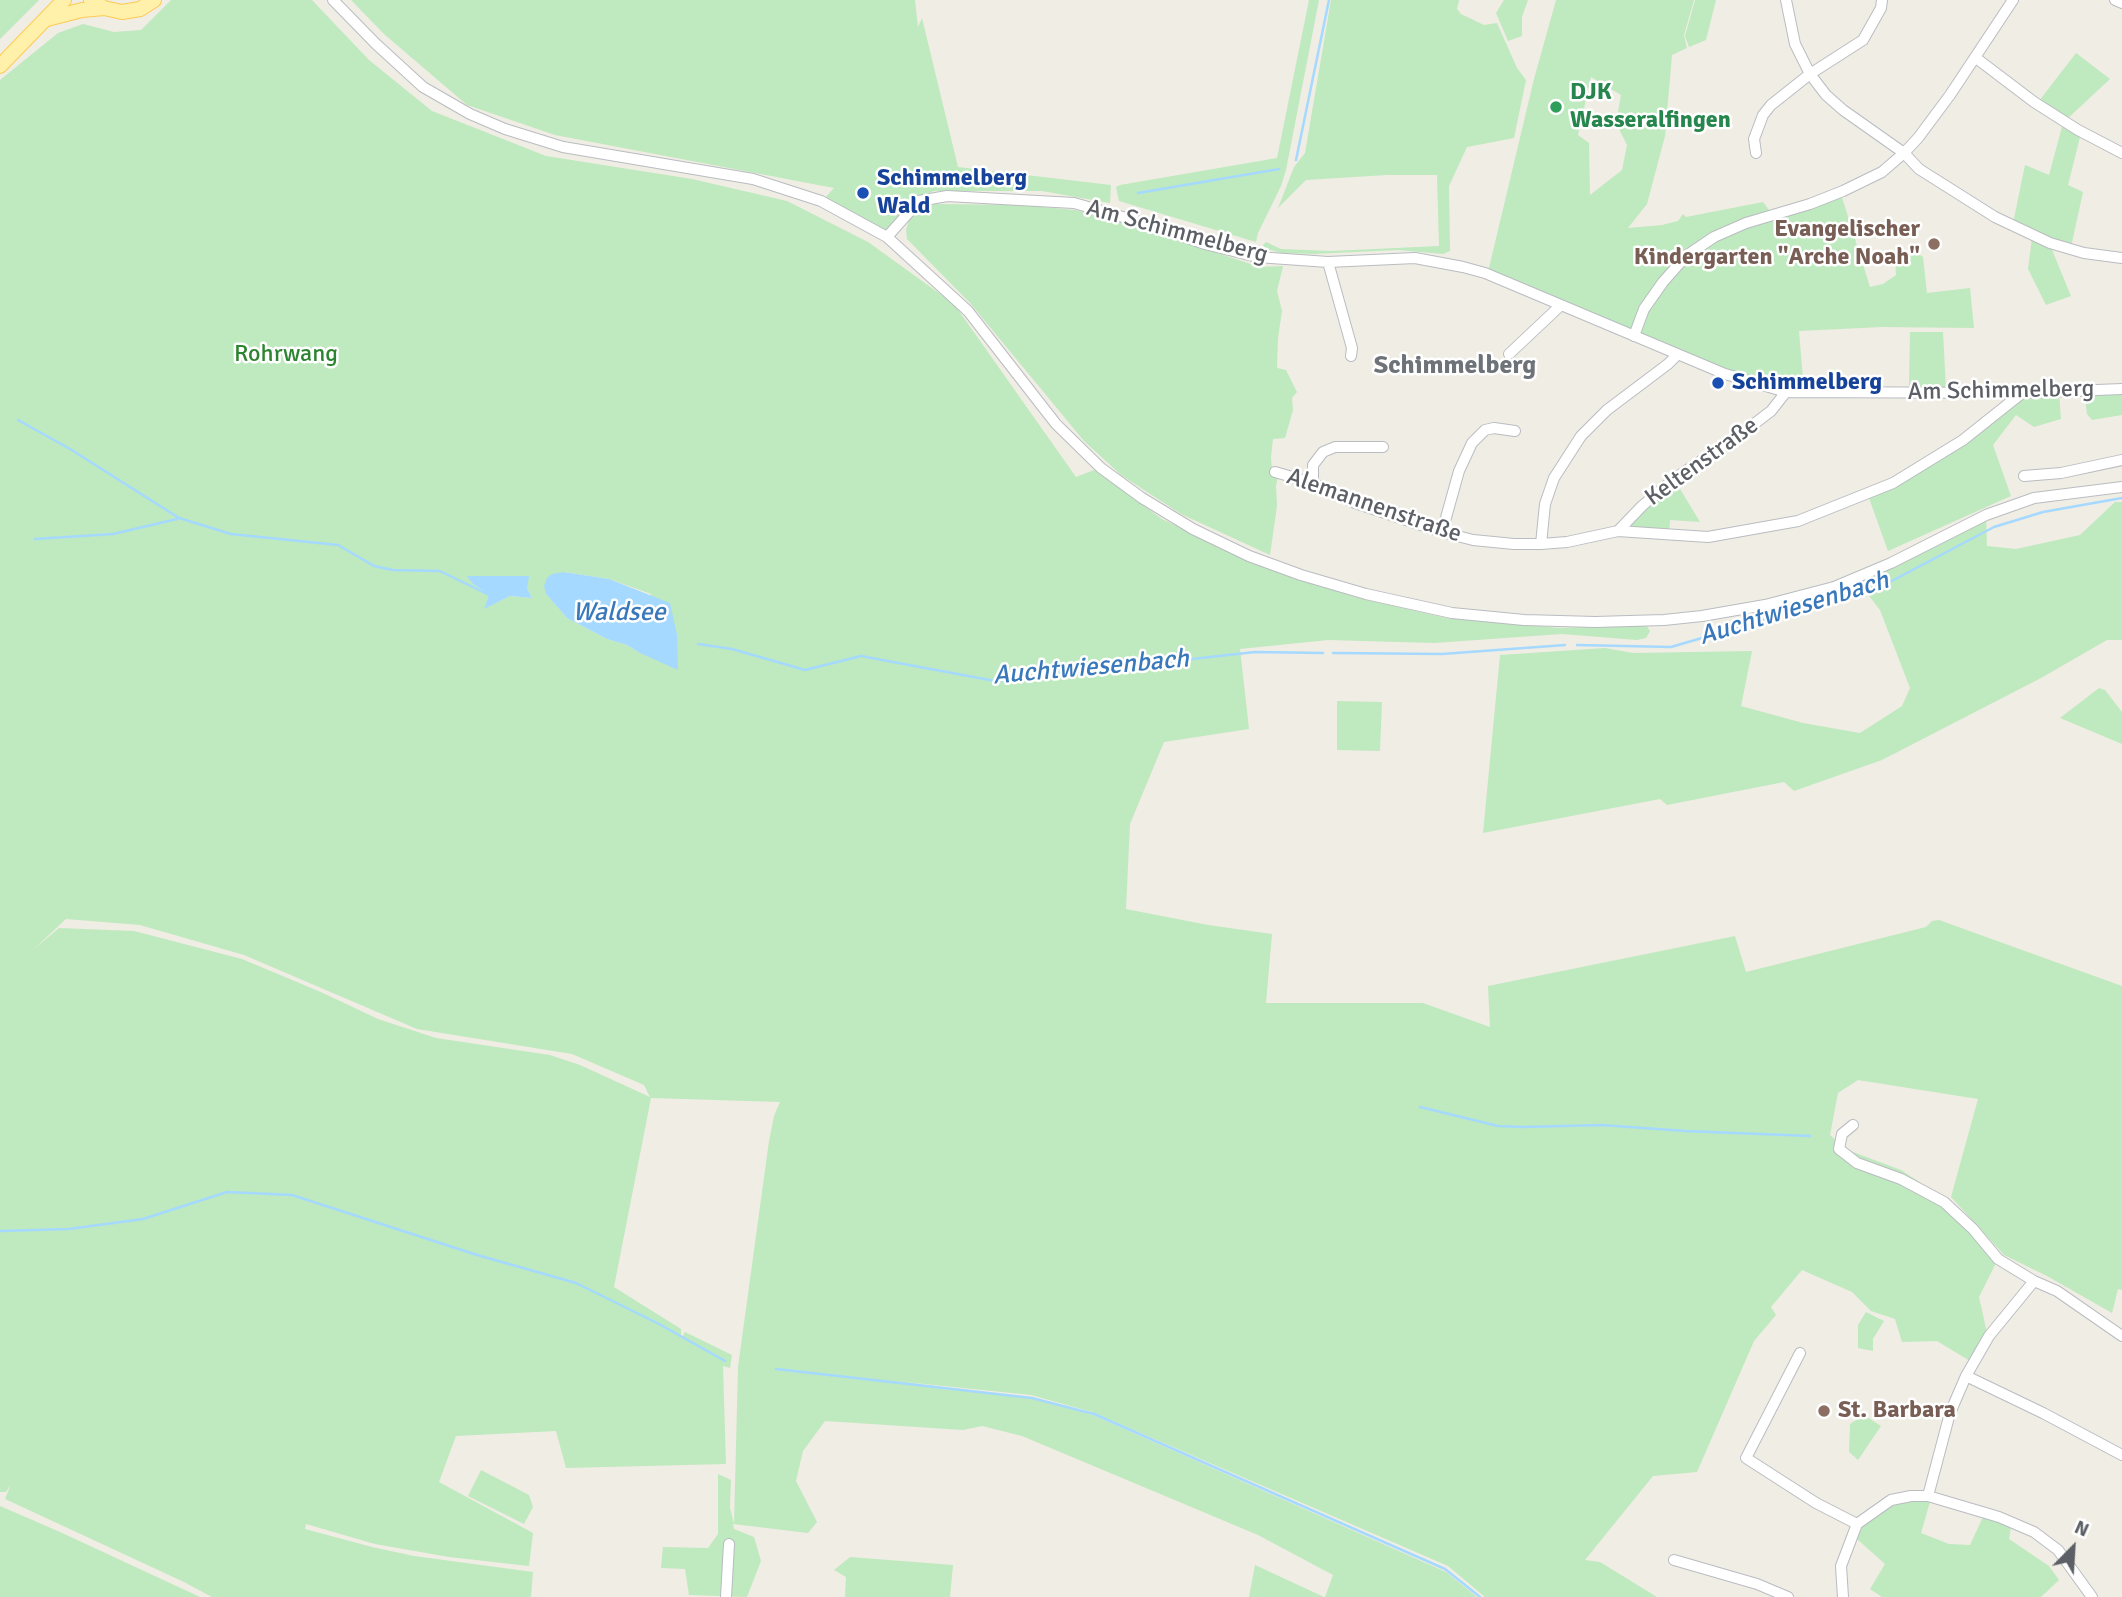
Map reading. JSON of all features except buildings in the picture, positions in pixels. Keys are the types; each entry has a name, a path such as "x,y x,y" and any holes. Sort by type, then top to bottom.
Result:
{"main road":[{"path":"0,66 64,0"},
{"path":"46,19 97,4 131,12 154,0"}],"street":[{"path":"333,0 423,87 493,124 563,147 753,179 821,201 887,237 968,311 1055,424 1101,468 1142,498 1193,529 1275,566 1366,594 1452,613 1524,620 1664,620 1765,605 1834,587 1891,563 1986,515 2034,498 2122,487"},
{"path":"1786,0 1795,44 1810,74 1826,95 1904,153 1919,169 1971,204 2018,229 2050,243 2084,253 2122,258"},
{"path":"1756,153 1754,139 1763,115 1771,105 1810,74 1863,40 1881,8 1882,0"},
{"path":"1634,336 1644,309 1662,282 1686,256 1714,237 1746,223 1843,191 1881,172 1904,153 1976,58 2013,0"},
{"path":"2115,0 2122,3"},
{"path":"1976,58 2078,130 2122,153"},
{"name":"Am Schimmelberg","path":"887,237 919,201 947,196 1073,203 1205,244 1257,257 1328,262 1415,258 1463,267 1485,273 1725,374 1786,392 2022,393 2122,389"},
{"path":"1328,262 1352,348 1351,356"},
{"path":"1509,354 1560,306"},
{"path":"1541,544 1545,504 1554,478 1581,436 1607,410 1677,355"},
{"name":"Keltenstraße","path":"1618,531 1674,479 1771,411 1786,392"},
{"name":"Alemannenstraße","path":"1275,472 1313,483 1355,503 1473,540 1541,544 1567,542 1618,531 1708,537 1798,521 1893,483 1963,440 2022,393"},
{"path":"1442,532 1459,471 1472,443 1485,430 1494,428 1515,432"},
{"path":"1313,483 1313,466 1323,452 1335,447 1383,447"},
{"path":"2024,476 2122,460"},
{"path":"1853,1125 1842,1134 1839,1149 1857,1163 1901,1179 1944,1202 1973,1229 1998,1259 2034,1281 2057,1291 2122,1336"},
{"path":"1928,1496 1950,1413 1966,1377 1989,1336 2034,1281"},
{"path":"1800,1353 1746,1458 1816,1503 1857,1524"},
{"path":"1966,1377 2043,1413 2122,1455"},
{"path":"1843,1597 1841,1566 1857,1524 1891,1500 1928,1496 1999,1517 2034,1532 2058,1550 2092,1597"},
{"path":"726,1597 729,1544"},
{"path":"1674,1560 1757,1584 1788,1597"}],"green space":[{"path":"0,0 39,0 0,39"},
{"name":"Rohrwang","path":"171,0 312,0 369,60 432,111 546,156 692,179 787,201 868,242 954,304 1076,477 1094,470 1162,519 1252,562 1355,597 1446,618 1560,628 1646,625 1650,631 1646,638 1637,640 1562,634 1434,643 1328,640 1240,649 1249,729 1164,742 1130,824 1126,909 1272,934 1266,1003 1423,1003 1490,1027 1488,986 1735,936 1746,972 1926,927 1932,921 1939,920 2122,986 2122,1290 2118,1289 2112,1313 2004,1255 1951,1197 1978,1099 1858,1080 1838,1093 1830,1135 1845,1149 1901,1170 1944,1198 1998,1259 1979,1297 1987,1333 1970,1361 1937,1341 1902,1342 1895,1319 1871,1311 1852,1292 1802,1270 1771,1307 1776,1315 1754,1341 1697,1472 1653,1476 1585,1560 1600,1562 1657,1597 1485,1597 1448,1566 1092,1412 1031,1395 895,1381 1032,1398 1093,1415 1446,1572 1477,1597 1325,1597 1333,1575 1258,1535 1022,1436 982,1426 963,1430 825,1421 803,1451 796,1481 817,1522 808,1533 733,1524 734,1529 754,1537 761,1561 747,1597 689,1595 685,1569 661,1568 663,1547 708,1548 718,1534 718,1474 731,1480 730,1508 734,1524 738,1367 769,1141 780,1102 651,1098 614,1287 681,1329 681,1339 685,1332 732,1355 730,1368 723,1366 726,1464 566,1468 556,1431 456,1436 439,1482 533,1533 529,1566 449,1557 375,1544 306,1524 305,1529 414,1556 533,1572 531,1597 212,1597 5,1499 11,1484 6,1492 0,1492 0,80 58,33 83,24 114,32 141,30","holes":["564,572 609,579 651,594 640,653 567,618 546,594","468,576 527,588 532,598 510,596 485,608 489,595 473,584","66,919 140,925 244,955 417,1029 572,1054 644,1085 650,1097 580,1065 550,1055 436,1038 378,1019 242,959 134,931 59,928 33,950"]},
{"path":"351,0 915,0 918,27 922,18 958,167 1111,185 1110,203 1042,191 934,191 916,199 885,232 824,199 834,188 555,135 467,105 384,34"},
{"path":"1309,0 1319,0 1286,170 1256,242 1119,201 1116,187 1120,185 1277,158"},
{"path":"1331,0 1459,0 1457,9 1461,14 1484,25 1497,23 1517,68 1526,80 1514,138 1467,147 1449,186 1450,251 1443,254 1398,250 1313,254 1281,253 1264,248 1266,242 1281,249 1331,251 1439,246 1437,175 1306,180 1278,208 1294,167 1305,153"},
{"path":"1504,0 1528,0 1522,17 1522,36 1508,41 1496,13"},
{"path":"1556,0 1694,0 1684,35 1687,48 1672,55 1665,136 1647,204 1628,228 1662,225 1678,221 1683,214 1686,217 1763,202 1772,214 1684,254 1632,333 1488,272 1534,79","holes":["1591,77 1621,95 1616,123 1627,145 1622,170 1590,195 1589,143 1578,135"]},
{"path":"1695,0 1716,0 1706,40 1689,47 1685,36"},
{"path":"2076,53 2110,79 2066,120 2039,101"},
{"path":"2062,127 2080,137 2068,185 2083,192 2071,247 2013,223 2025,165 2049,175"},
{"path":"1841,194 1870,287 1883,284 1896,275 1895,256 1920,255 1923,257 1927,293 1970,288 1974,328 1882,327 1799,331 1804,391 1786,390 1725,373 1636,335 1645,311 1687,257 1715,238"},
{"path":"935,204 1021,205 1075,210 1129,224 1260,267 1283,266 1277,291 1282,311 1277,368 1286,370 1297,392 1292,398 1293,410 1285,438 1273,439 1272,471 1278,476 1270,555 1181,514 1121,475 1084,441 970,303 907,239 906,230 910,217 921,208"},
{"path":"2032,238 2050,245 2071,296 2046,305 2028,269"},
{"path":"1910,332 1943,332 1946,389 1909,388"},
{"path":"2122,391 2122,415 2092,420 2087,414 2084,392"},
{"path":"2059,393 2061,419 2034,427 2016,415 1993,445 2011,496 1888,551 1869,498 2024,395"},
{"path":"1674,479 1700,522 1670,520 1669,535 1618,531"},
{"path":"2115,502 2122,502 2122,640 2107,640 2041,678 1882,760 1794,791 1784,782 1667,805 1660,799 1483,833 1500,655 1605,648 1633,653 1752,651 1741,706 1803,723 1860,733 1902,706 1910,688 1880,610 1855,578 1986,515 1987,546 2016,549 2080,535"},
{"path":"2099,688 2105,690 2122,712 2122,744 2060,718"},
{"path":"1337,701 1382,702 1380,751 1337,750"},
{"path":"1866,1312 1884,1321 1873,1339 1873,1351 1858,1348 1858,1325"},
{"path":"1864,1415 1881,1426 1858,1460 1849,1452 1850,1424"},
{"path":"481,1470 529,1495 533,1507 524,1524 468,1496"},
{"path":"1926,1499 1930,1502 1921,1533 1949,1544 1970,1545 1983,1517 2011,1527 2009,1539 2049,1566 2059,1580 2041,1597 1882,1597 1870,1589 1885,1564 1857,1539 1863,1526 1892,1506"},
{"path":"0,1506 60,1532 200,1597 0,1597"},
{"path":"850,1557 953,1565 950,1597 845,1597 846,1577 834,1570"},
{"path":"1255,1565 1324,1597 1249,1597"}],"water":[{"name":"Waldsee","path":"564,572 609,579 670,603 677,635 678,670 567,618 546,594 544,586 552,574"},
{"path":"467,576 529,576 527,588 532,598 510,596 484,609 489,595 473,584"}],"waterway":[{"path":"1296,160 1329,0"},
{"path":"1138,193 1279,169"},
{"name":"Auchtwiesenbach","path":"18,420 70,449 179,518 231,534 338,545 374,566 393,570 440,571 489,595"},
{"name":"Auchtwiesenbach","path":"1577,645 1671,647 1884,585 1994,527 2043,512 2122,498"},
{"path":"35,539 113,534 177,519"},
{"name":"Auchtwiesenbach","path":"698,644 732,649 805,670 861,656 995,681 1255,652 1323,653"},
{"name":"Auchtwiesenbach","path":"1333,653 1442,654 1565,645"},
{"path":"1420,1107 1498,1126 1602,1125 1810,1136"},
{"path":"0,1231 69,1229 143,1219 227,1192 292,1195 477,1255 576,1283 659,1324 725,1361"},
{"path":"776,1369 1032,1398 1094,1414 1445,1569 1480,1597"}],"place":[{"name":"DJK Wasseralfingen","path":"1556,107"},
{"name":"Schimmelberg Wald","path":"863,193"},
{"name":"Evangelischer Kindergarten \"Arche Noah\"","path":"1934,244"},
{"name":"Schimmelberg","path":"1718,383"},
{"name":"St. Barbara","path":"1824,1411"}],"district":[{"name":"Schimmelberg","path":"1455,366"}]}
